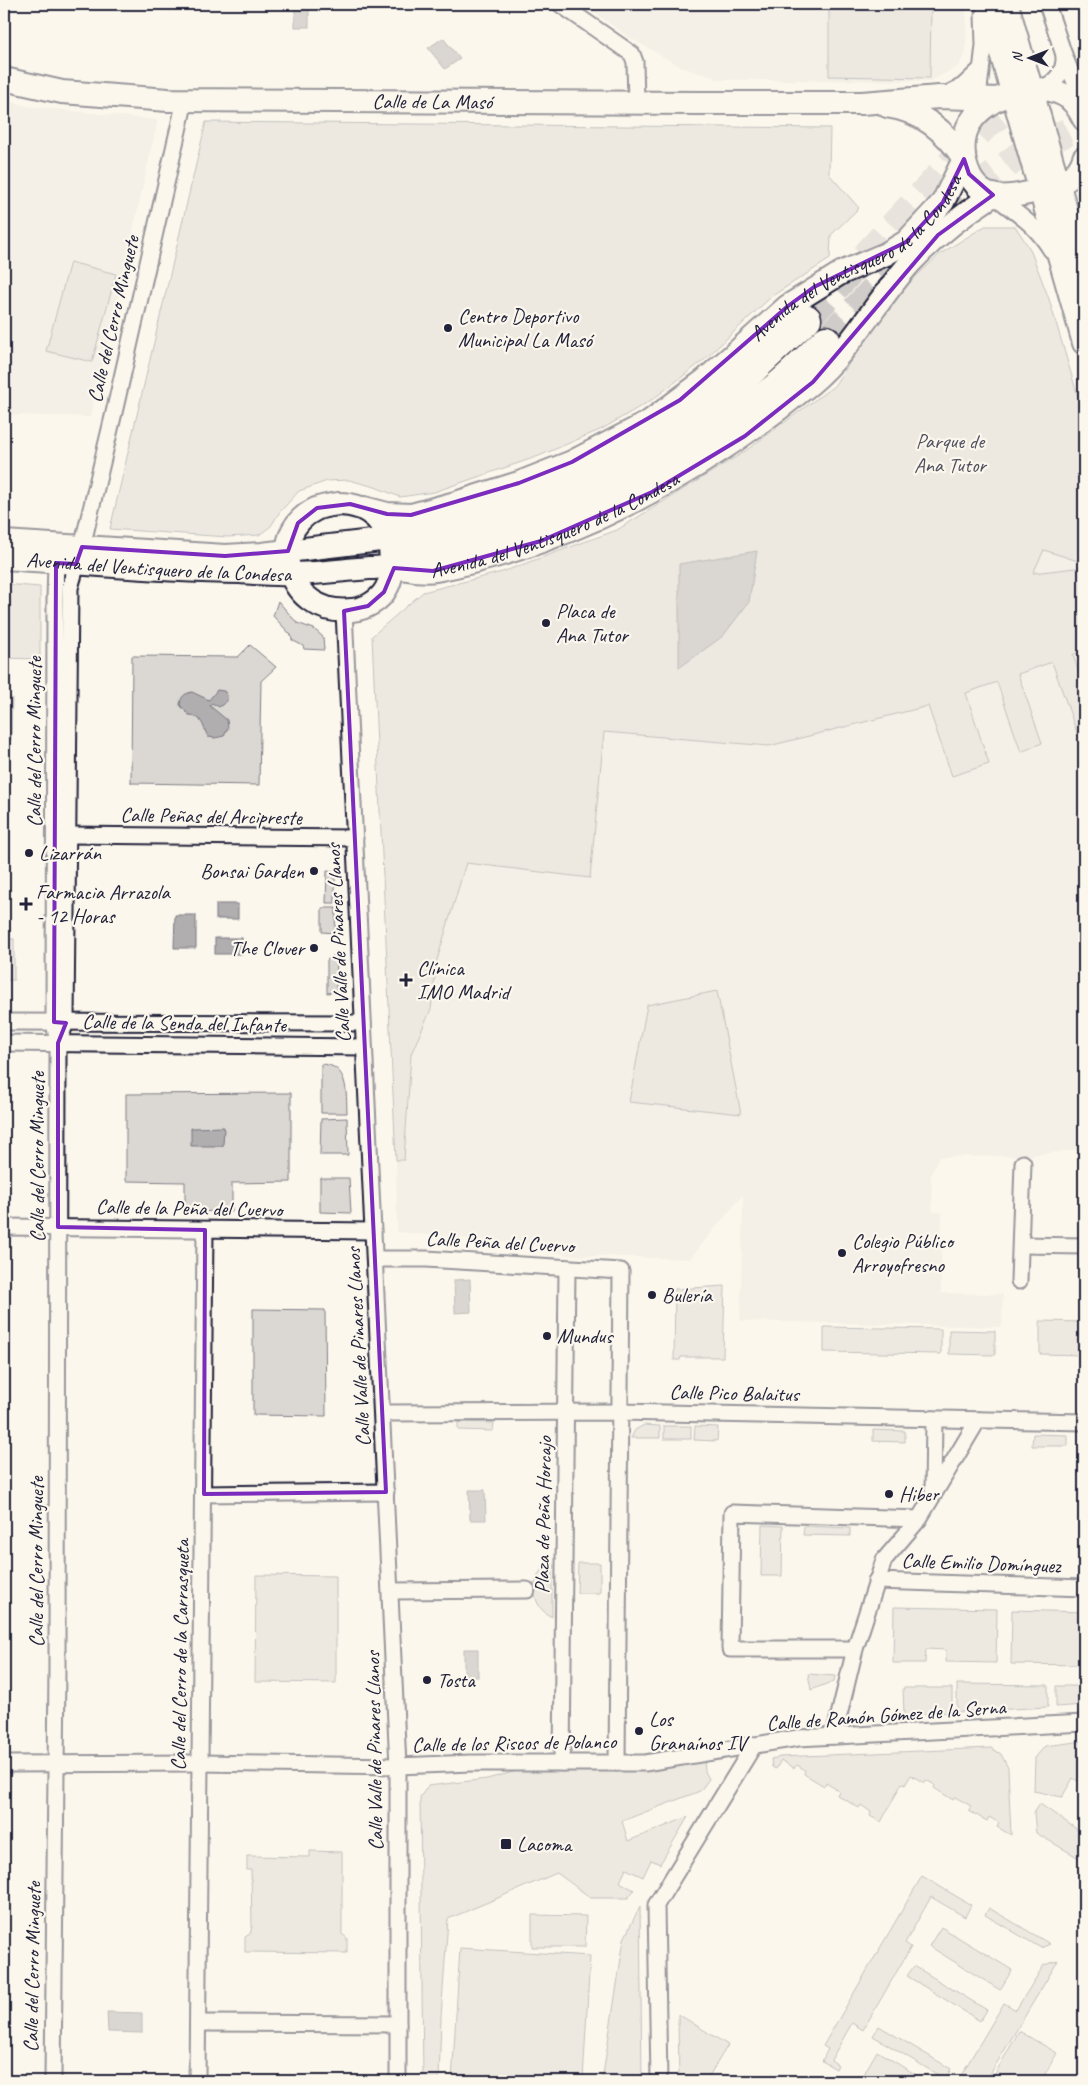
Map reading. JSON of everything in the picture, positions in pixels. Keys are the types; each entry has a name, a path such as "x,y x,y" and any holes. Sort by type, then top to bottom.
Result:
{"highway":[{"path":"389,539 467,522 517,506 602,472 682,426 718,400 807,319"},
{"path":"392,567 533,523 586,503 649,472 732,420 776,387 826,340"}],"street":[{"path":"560,4 632,54 635,62 636,102"},
{"path":"982,4 984,45 980,70 1007,97 1062,182 1084,343"},
{"path":"987,4 1007,97"},
{"path":"1007,4 1007,97"},
{"path":"1047,4 1084,112"},
{"path":"964,159 964,137 970,122 1007,97 1061,75 1065,65 1064,55"},
{"name":"Calle de La Masó","path":"939,98 963,86 980,70"},
{"name":"Calle de La Masó","path":"4,79 30,86 90,95 185,100 862,103 1061,93 1084,112"},
{"name":"Calle del Cerro Minguete","path":"53,2081 58,1043 68,835 69,600 71,558 185,100"},
{"name":"Calle de La Masó","path":"862,103 892,106 922,117 947,137 964,159 973,179 993,195"},
{"path":"993,195 1017,195 1062,182 1078,170 1084,158"},
{"name":"Avenida del Ventisquero de la Condesa","path":"288,551 295,528 308,514 317,508 350,504 392,515 411,515 519,483 572,462 642,425 706,380 788,306 841,273 886,254 906,242 943,202 964,159"},
{"path":"993,195 1040,231 1075,274"},
{"name":"Avenida del Ventisquero de la Condesa","path":"4,542 71,558 290,574 392,567 411,571 433,571 541,541 594,521 652,492 744,436 813,382 850,341 909,264 938,235 961,215 993,195"},
{"path":"288,551 290,574 296,588 308,600 322,608 344,611 368,606 384,592 391,576 392,567 389,539 384,528 364,508"},
{"name":"Avenida del Ventisquero de la Condesa","path":"4,558 225,556 288,551 389,539"},
{"name":"Calle del Cerro Minguete","path":"60,1023 71,558"},
{"name":"Calle Valle de Pinares Llanos","path":"344,611 362,1023 376,1259 398,1766 398,2081"},
{"name":"Calle Peñas del Arcipreste","path":"68,835 355,838"},
{"name":"Calle de la Senda del Infante","path":"4,1022 362,1023"},
{"name":"Calle de la Senda del Infante","path":"4,1043 364,1047"},
{"path":"1019,1281 1023,1163"},
{"name":"Calle de la Peña del Cuervo","path":"4,1227 373,1231"},
{"name":"Calle del Cerro de la Carrasqueta","path":"197,2081 204,1494 204,1230"},
{"path":"1020,1245 1084,1246"},
{"name":"Calle Peña del Cuervo","path":"376,1259 426,1259 621,1271 619,1412"},
{"name":"Plaza de Peña Horcajo","path":"562,1763 567,1268"},
{"path":"617,1763 619,1412"},
{"name":"Calle Pico Balaitus","path":"383,1413 619,1412 1084,1422"},
{"path":"933,1496 934,1419"},
{"path":"834,1736 856,1649 884,1560 919,1519 978,1420"},
{"path":"204,1494 386,1492"},
{"path":"856,1649 730,1649 732,1513 919,1519"},
{"name":"Calle Emilio Domínguez","path":"876,1581 1084,1588"},
{"path":"391,1591 527,1590"},
{"name":"Calle de Ramón Gómez de la Serna","path":"659,2081 656,1904 754,1745 834,1736 1084,1724"},
{"name":"Calle de los Riscos de Polanco","path":"4,1764 200,1763 398,1766 646,1763 754,1745"},
{"path":"198,2023 398,2024"}],"highlighted area":[{"path":"964,159 969,174 993,195 938,235 813,382 745,436 652,492 541,541 433,571 394,568 384,592 368,606 344,611 386,1492 204,1494 205,1230 58,1227 58,1043 66,1023 54,1022 56,563 76,564 82,547 225,556 288,551 298,523 317,508 350,504 387,514 411,515 519,483 572,462 680,400 788,306 814,287 906,242 943,202"}],"shaded area":[{"path":"295,4 309,4 309,27 295,27"},
{"path":"582,4 965,4 967,22 966,51 959,66 931,81 721,80 681,67 627,36"},
{"path":"443,38 460,59 445,69 428,48"},
{"path":"4,99 27,106 158,120 91,417 4,415"},
{"path":"1044,549 1084,563 1084,1149 1023,1156 939,1157 931,1175 933,1212 942,1212 941,1293 1003,1294 1002,1327 740,1321 743,1195 690,1259 566,1255 532,1245 397,1232 396,1160 404,1160 411,1054 431,1009 437,960 466,863 590,878 604,732 769,746"},
{"path":"757,551 749,602 723,636 679,668 679,564"},
{"path":"217,690 224,691 227,695 227,701 219,707 212,703 210,706 227,720 228,728 224,736 215,738 208,737 199,719 189,715 180,705 182,697 187,694 192,692 209,700"},
{"path":"216,904 238,904 238,919 216,919"},
{"path":"175,915 196,915 196,948 174,948"},
{"path":"215,938 242,938 242,954 215,954"},
{"path":"224,1127 223,1146 191,1146 191,1128"},
{"path":"470,1279 471,1312 455,1313 454,1280"},
{"path":"469,1490 485,1490 486,1520 470,1520"},
{"path":"464,1649 478,1649 478,1677 464,1677"},
{"path":"107,2012 142,2013 142,2033 108,2032"}],"green space":[{"path":"829,4 931,4 930,78 829,76"},
{"name":"Centro Deportivo Municipal La Masó","path":"206,122 830,128 829,174 859,208 831,235 830,259 772,296 704,360 653,399 602,429 539,456 434,492 400,497 375,487 349,480 327,481 299,491 279,513 271,526 259,535 228,537 110,529"},
{"name":"Parque de Ana Tutor","path":"985,226 1015,226 1030,249 1049,299 1084,417 1084,563 1044,550 1033,573 1084,567 1084,650 1073,655 1084,688 1084,730 1077,733 1052,662 1018,674 1042,743 1021,752 997,682 966,693 989,764 952,776 928,706 769,746 604,732 590,878 466,863 437,960 431,1009 411,1054 404,1160 396,1160 372,636 423,592 502,572 617,530 744,452 834,386 894,297 940,254"},
{"path":"70,262 116,274 92,362 46,351"},
{"path":"4,584 40,587 40,659 4,658"},
{"path":"278,601 297,623 314,629 323,637 324,650 304,649 303,646 292,640 291,635 273,616"},
{"path":"250,645 276,667 261,681 259,785 131,783 132,656 238,657"},
{"path":"4,698 12,698 11,740 4,740"},
{"path":"327,871 335,872 335,903 326,903"},
{"path":"322,908 336,908 335,933 322,932"},
{"path":"4,939 14,939 14,980 4,980"},
{"path":"337,953 336,992 327,993 327,960"},
{"path":"717,991 741,1114 629,1102 647,1005"},
{"path":"321,1064 337,1069 341,1074 346,1089 347,1113 321,1113"},
{"path":"291,1093 291,1182 232,1183 232,1212 185,1211 185,1182 126,1181 126,1094"},
{"path":"347,1118 348,1155 320,1155 321,1119"},
{"path":"320,1178 349,1178 351,1213 320,1212"},
{"path":"725,1286 723,1357 681,1357 680,1360 674,1360 675,1289"},
{"path":"253,1309 325,1310 326,1416 253,1415"},
{"path":"1040,1321 1084,1322 1084,1355 1040,1354"},
{"path":"824,1327 941,1329 941,1354 824,1352"},
{"path":"949,1330 995,1331 995,1355 949,1354"},
{"path":"458,1422 494,1423 493,1431 458,1430"},
{"path":"644,1425 660,1426 660,1438 631,1438 635,1430"},
{"path":"664,1426 691,1426 691,1439 664,1439"},
{"path":"695,1426 718,1427 717,1441 694,1440"},
{"path":"873,1430 905,1431 905,1442 873,1441"},
{"path":"1033,1434 1068,1435 1068,1446 1032,1446"},
{"path":"762,1525 783,1526 782,1576 761,1576"},
{"path":"804,1526 850,1528 850,1536 803,1535"},
{"path":"552,1561 552,1617 544,1612 539,1605 535,1589 539,1573"},
{"path":"578,1563 600,1563 600,1593 577,1593"},
{"path":"256,1575 336,1576 336,1683 255,1682"},
{"path":"894,1607 997,1609 996,1663 946,1662 946,1650 926,1649 925,1663 893,1663"},
{"path":"1012,1610 1084,1612 1084,1665 1011,1664"},
{"path":"808,1674 835,1676 834,1681 811,1690"},
{"path":"957,1684 1048,1685 1048,1707 957,1712"},
{"path":"1056,1686 1084,1686 1084,1705 1056,1707"},
{"path":"903,1688 952,1688 952,1712 904,1715"},
{"path":"1084,1741 1084,1785 1073,1778 1062,1797 1034,1791 1035,1758 1045,1746"},
{"path":"991,1748 1001,1754 1008,1768 1011,1835 997,1827 999,1823 989,1817 987,1821 969,1811 971,1806 955,1797 953,1800 934,1788 935,1785 926,1780 924,1783 911,1775 905,1785 902,1783 881,1822 870,1816 871,1812 861,1805 859,1808 837,1795 839,1791 826,1783 824,1786 804,1774 805,1770 797,1765 794,1768 781,1760 776,1769 772,1767 771,1759 780,1757"},
{"path":"704,1757 705,1771 709,1779 700,1791 622,1821 628,1841 688,1817 660,1864 651,1860 643,1877 626,1869 620,1882 634,1890 628,1898 591,1898 557,1873 448,1919 441,2017 439,2081 423,2081 420,1797 428,1786 487,1779 528,1768"},
{"path":"1040,1804 1084,1834 1084,1861 1036,1833 1034,1813"},
{"path":"310,1851 342,1852 342,1934 347,1938 347,1953 245,1952 245,1937 250,1934 252,1927 251,1870 247,1870 247,1856 310,1857"},
{"path":"922,1876 971,1905 965,1917 931,1897 905,1943 911,1947 863,2030 852,2023 831,2060 838,2065 836,2069 822,2061 828,2049 823,2046"},
{"path":"640,1906 642,2081 602,2081 624,1939"},
{"path":"989,1908 1050,1944 1041,1948 985,1915"},
{"path":"532,1915 586,1916 585,1947 532,1947"},
{"path":"941,1927 1012,1970 1000,1990 929,1946"},
{"path":"460,1948 590,1956 583,2081 452,2081"},
{"path":"1058,1961 986,2081 967,2081 960,2077 1004,2003 1016,2010 1044,1965"},
{"path":"914,1966 987,2010 980,2021 907,1976"},
{"path":"678,2014 728,2045 706,2081 679,2081"},
{"path":"879,2026 951,2069 945,2079 873,2036"},
{"path":"1019,2031 1057,2053 1041,2081 991,2081"},
{"path":"877,2051 926,2081 860,2081"}],"tunnel":[{"path":"807,319 984,127 1004,111 1084,74"},
{"path":"826,340 952,207 1021,154 1084,124"}],"place":[{"name":"Centro Deportivo Municipal La Masó","path":"448,328"},
{"name":"Placa de Ana Tutor","path":"546,623"},
{"name":"Lizarrán","path":"29,853"},
{"name":"Bonsai Garden","path":"314,871"},
{"name":"Farmacia Arrazola - 12 Horas","path":"26,904"},
{"name":"The Clover","path":"314,948"},
{"name":"Clínica IMO Madrid","path":"406,980"},
{"name":"Colegio Público Arroyofresno","path":"842,1253"},
{"name":"Bulería","path":"652,1295"},
{"name":"Mundus","path":"547,1336"},
{"name":"Hiber","path":"889,1494"},
{"name":"Tosta","path":"427,1680"},
{"name":"Los Granaínos IV","path":"639,1731"},
{"name":"Lacoma","path":"506,1844"}]}
